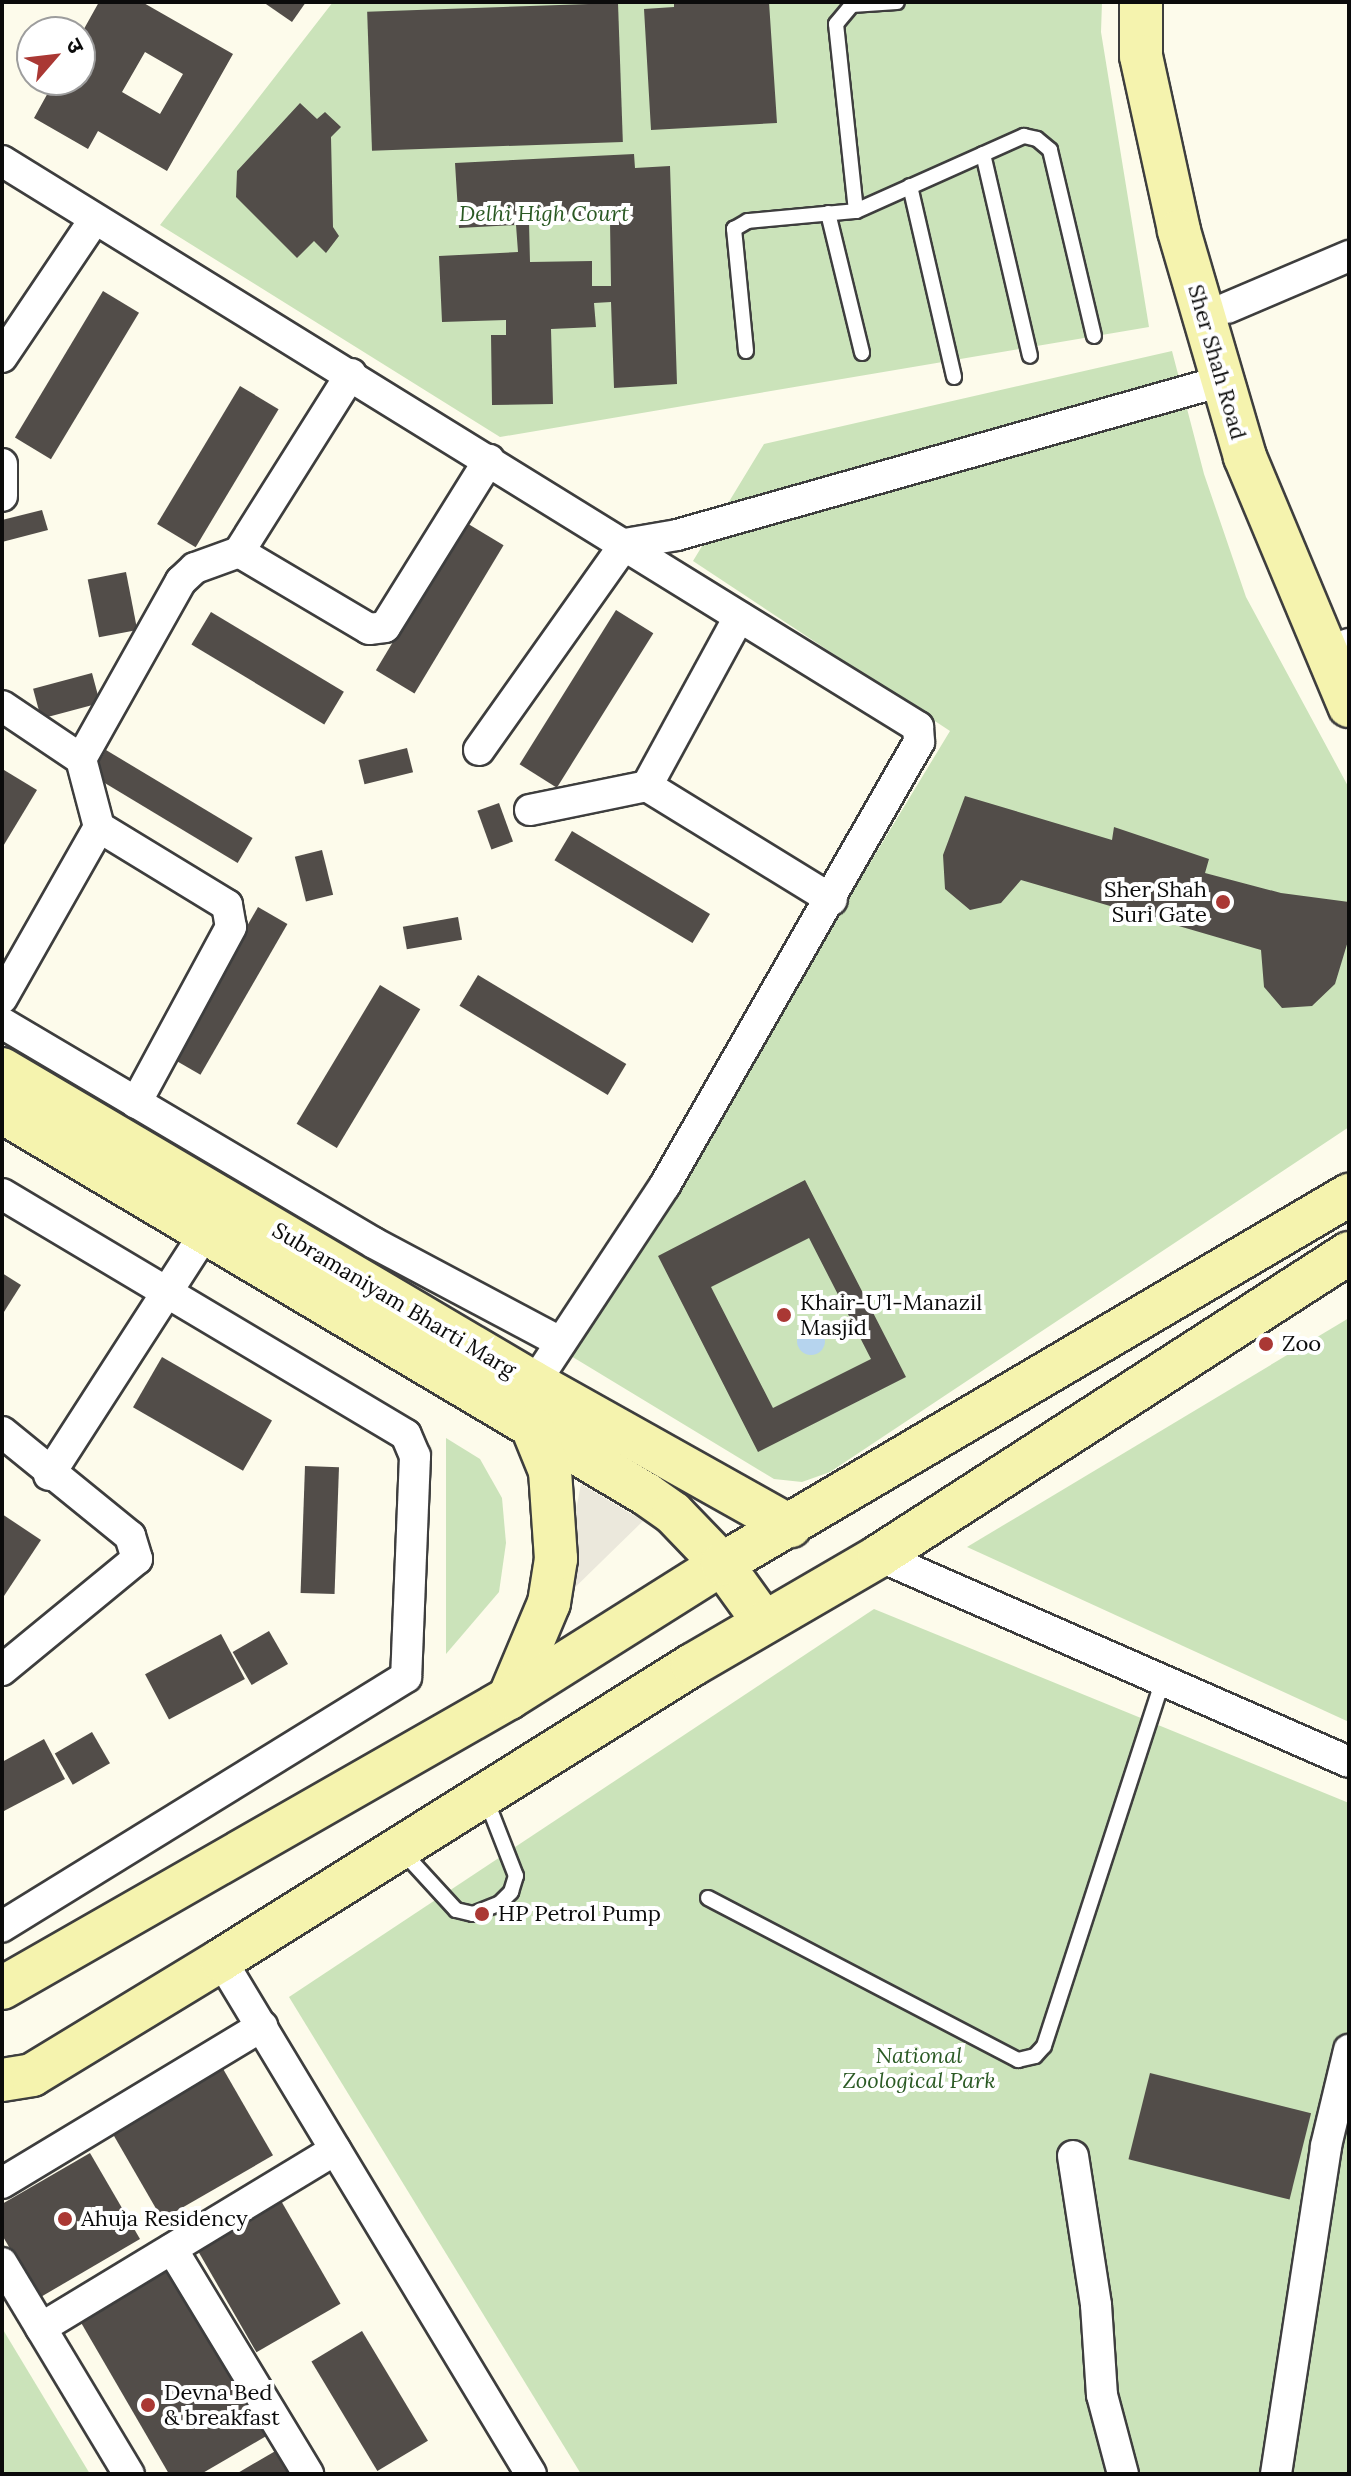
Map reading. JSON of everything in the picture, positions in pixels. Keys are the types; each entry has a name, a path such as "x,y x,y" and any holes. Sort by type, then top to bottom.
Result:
{"main road":[{"name":"Sher Shah Road","path":"1141,2 1141,56 1179,231 1222,381 1245,457 1349,706"},
{"name":"Sher Shah Road","path":"1166,2 1166,55 1227,308 1270,457 1348,647"},
{"name":"Subramaniyam Bharti Marg","path":"2,1069 526,1409 673,1513 722,1564 763,1621"},
{"name":"Subramaniyam Bharti Marg","path":"2,1112 205,1233 526,1409 790,1526"},
{"path":"2,1988 509,1698 722,1564 1349,1195"},
{"path":"12,2083 221,1960 822,1585 879,1556 1349,1253"},
{"path":"509,1698 549,1603 556,1559 550,1471 526,1409"},
{"path":"790,1526 822,1585"}],"street":[{"path":"3,164 351,374 918,727 919,742 832,900 665,1185 558,1341 526,1409"},
{"path":"2,357 94,220"},
{"path":"1227,308 1349,256"},
{"path":"81,759 181,581 195,568 239,552 351,374"},
{"path":"479,750 625,544 677,535 1222,381"},
{"path":"239,552 369,629 385,627 489,460"},
{"path":"2,464 2,496"},
{"path":"647,786 739,617"},
{"path":"2,706 81,759 99,827 227,905 233,915 231,927 136,1103"},
{"path":"530,810 647,786 832,900"},
{"path":"2,998 99,827"},
{"path":"2,1023 374,1243 558,1341"},
{"path":"2,1194 406,1435 415,1456 409,1670 398,1684 2,1927"},
{"path":"49,1475 205,1233"},
{"path":"2,1432 49,1475 130,1536 137,1559 2,1670"},
{"path":"879,1556 1349,1762"},
{"path":"221,1960 531,2474"},
{"path":"2,2183 262,2026"},
{"path":"1276,2474 1326,2146 1349,2050"},
{"path":"41,2328 335,2150"},
{"path":"1073,2156 1096,2305 1102,2395 1123,2474"},
{"path":"172,2249 308,2474"},
{"path":"2,2263 129,2474"}],"lane":[{"path":"856,211 836,24 852,5 897,2"},
{"path":"746,351 734,229 748,221 856,211 1024,136 1050,150 1094,336"},
{"path":"983,154 1030,356"},
{"path":"910,186 954,377"},
{"path":"828,213 862,353"},
{"path":"708,1898 1018,2060 1035,2056 1044,2046 1163,1680"},
{"path":"400,1848 456,1910 473,1914 500,1903 516,1876 484,1795"}],"green space":[{"name":"Delhi High Court","path":"333,2 1102,2 1101,32 1149,327 500,437 160,225"},
{"path":"1172,351 1204,474 1246,597 1349,788 1349,1127 830,1472 802,1482 774,1479 571,1356 950,731 693,561 764,444"},
{"path":"1349,1318 1349,1722 967,1547"},
{"path":"446,1438 480,1459 502,1498 506,1543 499,1592 446,1654"},
{"name":"National Zoological Park","path":"874,1609 1349,1803 1349,2474 581,2474 289,1997"},
{"path":"2,2328 90,2474 2,2474"}],"shaded area":[{"path":"581,1484 643,1521 558,1604"}],"water":[{"path":"811,1327 821,1331 825,1341 821,1351 811,1355 801,1351 797,1341 801,1331"}],"building":[{"path":"99,2 142,2 233,54 167,171 98,131 88,149 34,118 46,96 96,96 96,16 91,16","holes":["145,52 183,74 160,114 122,92"]},
{"path":"263,2 306,2 292,22"},
{"path":"674,2 769,2 777,123 651,130 644,9 674,7"},
{"path":"618,3 623,142 372,151 367,12"},
{"path":"300,103 317,119 325,112 341,127 331,137 333,227 339,236 326,253 314,241 297,258 236,197 237,171"},
{"path":"634,154 635,168 670,166 677,384 614,388 611,302 594,303 596,327 551,329 553,404 492,405 491,335 506,335 506,320 442,322 439,256 518,252 516,225 459,228 455,163","holes":["610,221 611,286 592,286 592,261 530,262 529,222"]},
{"path":"103,291 139,313 51,459 15,438"},
{"path":"240,386 279,409 196,547 157,524"},
{"path":"42,510 48,530 2,542 2,520"},
{"path":"465,522 504,545 414,693 376,670"},
{"path":"126,572 137,630 99,637 88,579"},
{"path":"616,610 653,633 557,788 520,764"},
{"path":"211,612 344,692 324,724 191,645"},
{"path":"92,673 100,703 41,719 33,689"},
{"path":"407,748 413,772 365,784 358,760"},
{"path":"106,750 253,838 238,863 91,775"},
{"path":"4,770 37,790 2,848 2,774"},
{"name":"Sher Shah Suri Gate","path":"965,796 1112,840 1114,827 1209,859 1205,873 1281,893 1349,902 1348,941 1335,984 1312,1006 1282,1008 1264,987 1261,950 1021,880 1001,903 970,910 945,889 943,855"},
{"path":"499,803 513,842 491,849 477,811"},
{"path":"572,831 710,914 692,943 554,860"},
{"path":"322,850 333,895 306,901 295,857"},
{"path":"258,907 287,924 200,1075 171,1058"},
{"path":"458,917 462,940 407,949 403,927"},
{"path":"478,975 626,1064 608,1095 459,1006"},
{"path":"380,985 420,1009 337,1148 297,1124"},
{"path":"805,1180 906,1377 758,1452 658,1256","holes":["809,1238 871,1359 773,1408 711,1287"]},
{"path":"2,1273 21,1285 2,1315"},
{"path":"162,1357 272,1420 243,1471 133,1407"},
{"path":"305,1466 339,1467 335,1594 301,1593"},
{"path":"2,1514 41,1540 2,1599"},
{"path":"269,1631 288,1664 252,1685 233,1652"},
{"path":"221,1634 245,1679 169,1719 145,1674"},
{"path":"92,1732 110,1763 73,1785 55,1754"},
{"path":"44,1739 65,1779 2,1812 2,1762"},
{"path":"222,2067 273,2155 162,2219 111,2131"},
{"path":"1150,2073 1311,2113 1290,2200 1128,2159"},
{"name":"Ahuja Residency","path":"90,2153 140,2239 39,2298 2,2235 2,2204"},
{"path":"280,2199 340,2304 256,2352 196,2248"},
{"path":"165,2262 268,2435 201,2474 169,2474 76,2314"},
{"path":"362,2331 428,2441 377,2471 311,2361"},
{"path":"284,2446 301,2474 236,2474"}],"place":[{"name":"Sher Shah Suri Gate","path":"1223,902"},
{"name":"Khair-U’l-Manazil Masjid","path":"784,1315"},
{"name":"Zoo","path":"1266,1344"},
{"name":"HP Petrol Pump","path":"482,1914"},
{"name":"Ahuja Residency","path":"65,2219"},
{"name":"Devna Bed & breakfast","path":"148,2405"}]}
